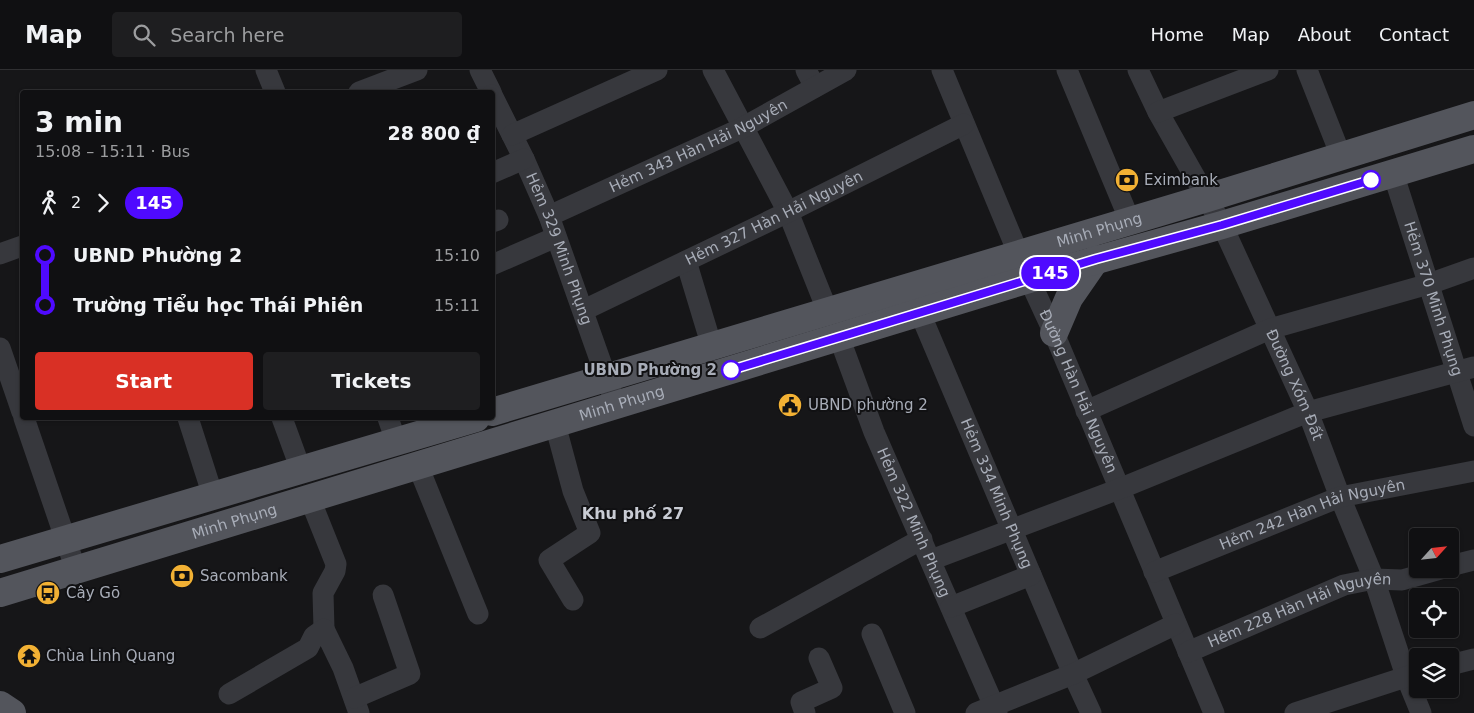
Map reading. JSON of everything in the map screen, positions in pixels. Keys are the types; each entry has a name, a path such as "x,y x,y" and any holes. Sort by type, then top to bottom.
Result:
{"main road":[{"name":"Minh Phụng","path":"495,411 1019,255 1474,115"},
{"name":"Minh Phụng","path":"0,593 1096,259 1222,225 1474,149"},
{"path":"1054,333 1069,298 1096,259"},
{"name":"Minh Phụng","path":"0,559 66,541 300,470 392,429 456,420"},
{"path":"0,705 12,713"}],"street":[{"path":"266,70 273,90"},
{"path":"364,90 417,70"},
{"name":"Hẻm 329 Minh Phụng","path":"480,70 490,90"},
{"path":"512,135 657,70"},
{"path":"713,70 788,212 828,312"},
{"name":"Hẻm 343 Hàn Hải Nguyên","path":"549,216 742,128 810,79 846,70"},
{"name":"Đường Hàn Hải Nguyên","path":"942,70 1029,280 1054,333 1214,713"},
{"path":"1067,70 1130,221"},
{"name":"Đường Xóm Đất","path":"1138,70 1158,112 1222,225 1308,412 1340,497 1409,666"},
{"path":"1158,112 1268,70"},
{"path":"1306,70 1341,156"},
{"name":"Hẻm 329 Minh Phụng","path":"495,100 549,216 584,310 616,405"},
{"name":"Hẻm 327 Hàn Hải Nguyên","path":"584,310 788,212 964,124"},
{"path":"495,172 524,159"},
{"name":"Hẻm 370 Minh Phụng","path":"1393,173 1430,284 1466,369 1474,426"},
{"path":"495,264 556,238"},
{"path":"0,254 20,247"},
{"path":"686,261 712,347"},
{"path":"1086,411 1270,329 1430,284 1474,268"},
{"name":"Hẻm 334 Minh Phụng","path":"920,313 1091,713"},
{"name":"Hẻm 322 Minh Phụng","path":"839,338 874,432 951,607 989,710"},
{"path":"0,348 6,383 20,408"},
{"path":"931,560 1119,488 1308,412 1466,369"},
{"path":"25,420 76,570"},
{"path":"189,420 213,496"},
{"path":"283,420 300,470"},
{"path":"556,424 572,491 590,533 548,560 573,600"},
{"path":"418,466 478,614"},
{"name":"Hẻm 242 Hàn Hải Nguyên","path":"1154,572 1340,497 1474,471"},
{"path":"310,499 336,564 335,572 323,593 324,629 343,668 357,706 410,674 383,595"},
{"path":"760,628 922,539"},
{"path":"1459,564 1474,560"},
{"path":"951,607 1031,575"},
{"name":"Hẻm 228 Hàn Hải Nguyên","path":"1188,652 1344,585 1374,579 1402,580 1409,578"},
{"path":"989,710 1073,674 1176,624"},
{"path":"228,694 308,648 314,636 324,629"},
{"path":"872,634 905,713"},
{"path":"805,713 801,702 832,688 819,658"},
{"path":"1459,663 1474,659"},
{"path":"1295,713 1409,675"},
{"name":"Đường Xóm Đất","path":"1418,698 1421,713"}],"bus line":[{"name":"145","path":"731,370 1096,259 1222,225 1371,180"}],"place":[{"name":"Eximbank","path":"1127,180"},
{"name":"UBND Phường 2","path":"731,370"},
{"name":"UBND phường 2","path":"790,405"},
{"name":"Sacombank","path":"182,576"},
{"name":"Cây Gõ","path":"48,593"},
{"name":"Chùa Linh Quang","path":"29,656"}],"district":[{"name":"Khu phố 27","path":"633,513"}]}
